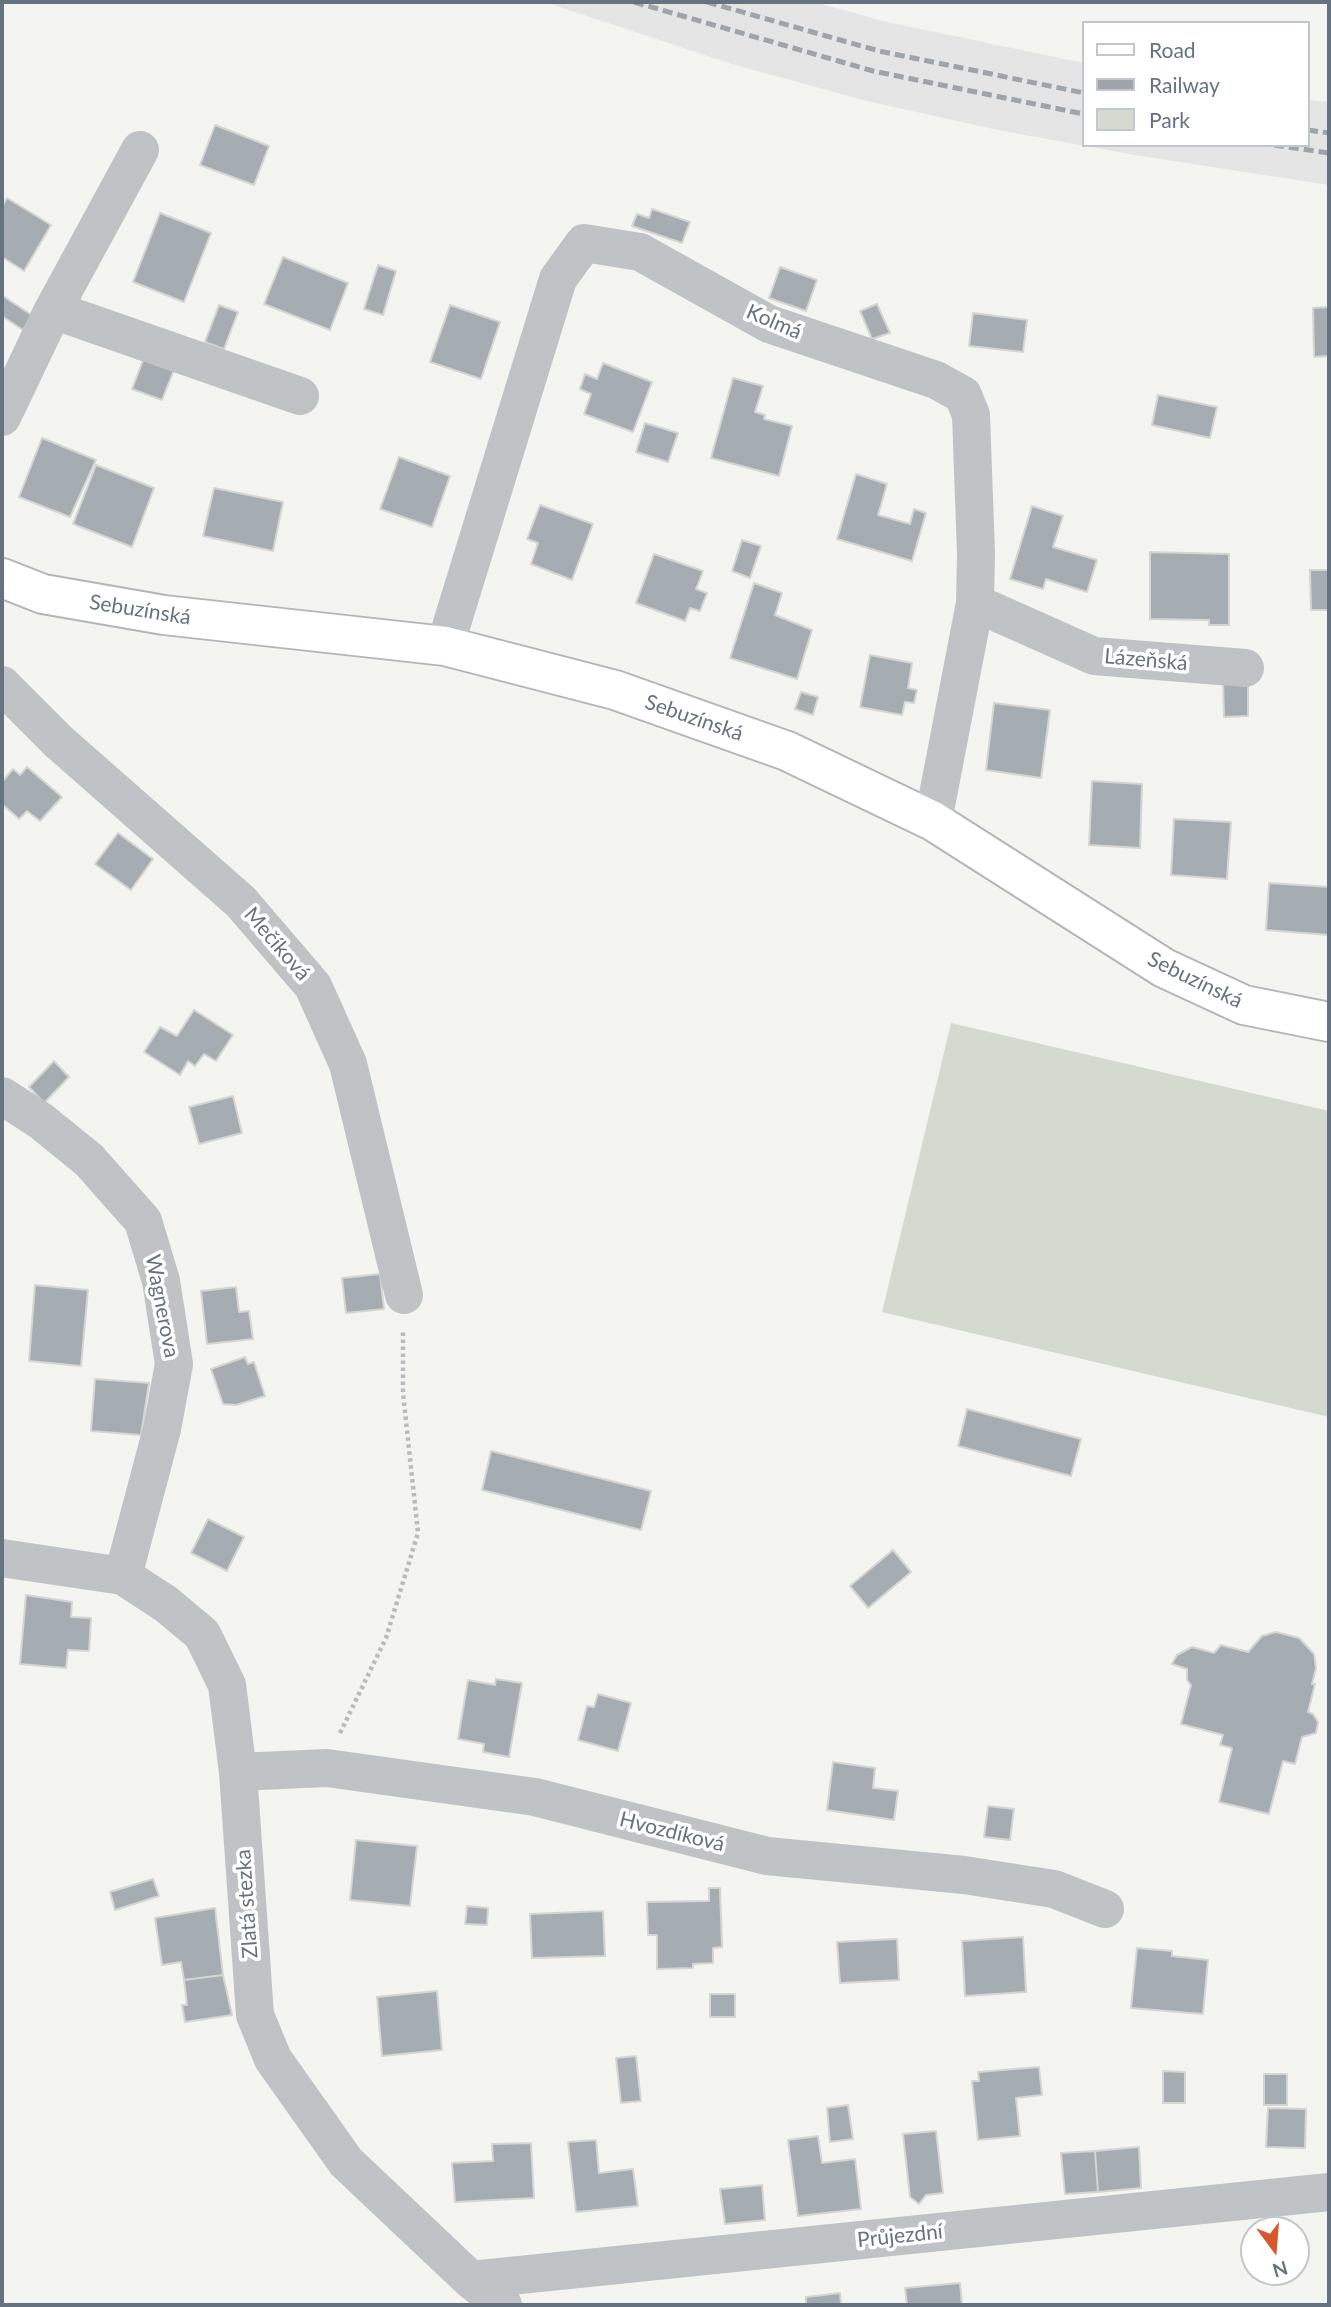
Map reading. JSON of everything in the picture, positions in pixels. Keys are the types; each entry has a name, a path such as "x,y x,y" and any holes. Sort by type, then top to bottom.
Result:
{"main road":[{"name":"Sebuzínská","path":"2,578 43,594 164,615 445,646 615,690 787,751 933,821 1164,968 1244,1005 1329,1023"}],"street":[{"path":"2,416 53,310 140,150"},
{"name":"Kolmá","path":"445,646 558,279 584,243 640,252 769,324 936,380 963,395 971,415 975,603 933,821"},
{"path":"53,310 300,396"},
{"name":"Lázeňská","path":"975,603 1094,656 1245,668"},
{"name":"Mečíková","path":"2,685 59,742 241,902 313,986 348,1064 404,1295"},
{"name":"Wagnerova","path":"2,1096 41,1121 89,1160 143,1221 161,1280 174,1364 162,1429 123,1576"},
{"name":"Zlatá stezka","path":"2,1558 123,1576 166,1604 202,1634 227,1685 237,1773 255,2015 272,2059 346,2161 471,2280 503,2305"},
{"name":"Hvozdíková","path":"237,1773 327,1768 535,1797 767,1856 964,1875 1054,1889 1105,1909"},
{"name":"Průjezdní","path":"471,2280 1329,2192"}],"path":[{"path":"327,1768 386,1637 418,1533 403,1393 404,1295"}],"shaded area":[{"path":"545,2 814,2 887,22 1082,63 1082,145 867,101 732,64"},
{"path":"1310,100 1329,102 1329,185 1091,147 1310,147"}],"green space":[{"path":"951,1023 1329,1111 1329,1417 882,1312"}],"building":[{"path":"215,125 269,146 254,185 200,165"},
{"path":"7,198 51,225 24,271 2,257 2,207"},
{"path":"652,209 690,222 682,243 632,226 637,214 649,218"},
{"path":"160,213 211,233 184,302 133,282"},
{"path":"283,257 348,283 330,330 264,304"},
{"path":"378,265 396,271 383,315 364,309"},
{"path":"780,267 817,280 806,311 769,298"},
{"path":"3,296 33,316 23,330 2,316"},
{"path":"877,304 890,333 872,339 860,311"},
{"path":"219,305 238,312 224,349 205,342"},
{"path":"450,305 500,322 481,379 430,362"},
{"path":"1329,307 1329,356 1314,357 1313,308"},
{"path":"973,313 1027,320 1023,352 969,346"},
{"path":"144,358 174,370 162,400 132,389"},
{"path":"603,363 652,382 633,432 584,414 591,394 580,389 585,374 597,379"},
{"path":"733,378 763,386 755,412 765,415 764,419 792,426 779,476 711,458"},
{"path":"1158,395 1217,407 1210,438 1152,425"},
{"path":"645,423 678,433 668,462 636,452"},
{"path":"42,438 96,460 70,517 19,497"},
{"path":"399,457 450,476 432,527 380,509"},
{"path":"96,465 154,488 132,547 73,524"},
{"path":"856,474 887,484 878,515 910,524 914,509 926,513 912,561 837,539"},
{"path":"214,488 283,502 273,551 203,536"},
{"path":"540,505 593,524 572,580 531,564 538,543 527,539"},
{"path":"1032,506 1063,516 1053,547 1097,560 1087,592 1046,579 1043,589 1010,579"},
{"path":"742,540 761,546 750,578 732,571"},
{"path":"1150,552 1229,554 1229,625 1209,625 1209,620 1150,619"},
{"path":"654,554 703,571 696,589 707,593 700,611 690,608 685,621 636,603"},
{"path":"1310,570 1329,570 1329,610 1311,610"},
{"path":"754,583 782,593 775,615 812,630 797,679 730,658"},
{"path":"870,655 912,663 908,688 917,690 914,703 905,702 902,715 860,707"},
{"path":"1223,681 1248,681 1248,716 1224,717"},
{"path":"801,692 818,697 813,715 795,709"},
{"path":"994,703 1050,710 1041,778 986,770"},
{"path":"27,767 62,797 40,821 27,811 19,819 2,804 2,782 13,769 20,775"},
{"path":"1092,781 1142,784 1140,848 1089,845"},
{"path":"1174,819 1231,822 1227,879 1171,875"},
{"path":"118,833 153,859 131,890 95,864"},
{"path":"1269,883 1329,887 1329,935 1266,930"},
{"path":"194,1010 233,1035 216,1061 204,1054 195,1066 188,1061 180,1075 144,1052 160,1027 177,1036"},
{"path":"54,1061 69,1077 44,1103 29,1087"},
{"path":"233,1096 242,1133 199,1144 189,1107"},
{"path":"380,1274 384,1309 346,1313 342,1278"},
{"path":"35,1285 88,1290 81,1366 29,1361"},
{"path":"236,1287 239,1312 249,1311 253,1339 207,1344 201,1291"},
{"path":"245,1357 248,1364 254,1362 265,1396 236,1405 223,1404 211,1369"},
{"path":"95,1379 149,1383 141,1435 91,1431"},
{"path":"967,1409 1081,1439 1071,1476 958,1446"},
{"path":"491,1451 651,1491 641,1530 482,1490"},
{"path":"208,1519 244,1537 227,1571 191,1553"},
{"path":"893,1550 911,1572 868,1608 850,1586"},
{"path":"26,1595 72,1602 71,1617 91,1618 89,1651 68,1650 66,1668 20,1664"},
{"path":"1276,1632 1299,1638 1314,1654 1316,1668 1312,1684 1315,1684 1308,1712 1313,1714 1318,1722 1316,1733 1302,1737 1295,1764 1283,1761 1269,1814 1219,1802 1232,1748 1220,1745 1223,1735 1181,1724 1191,1685 1187,1680 1187,1669 1172,1664 1177,1655 1192,1647 1214,1653 1221,1645 1248,1652 1262,1636"},
{"path":"496,1679 522,1683 509,1757 483,1752 484,1744 458,1739 468,1680 495,1685"},
{"path":"598,1694 631,1703 618,1751 578,1740 587,1706 594,1707"},
{"path":"833,1762 875,1768 873,1788 898,1791 894,1820 827,1810"},
{"path":"988,1806 1014,1809 1010,1840 984,1837"},
{"path":"356,1840 417,1846 410,1906 350,1900"},
{"path":"153,1879 159,1896 115,1910 110,1892"},
{"path":"709,1888 720,1888 722,1947 713,1948 713,1963 693,1964 693,1968 657,1969 657,1935 648,1935 647,1902 709,1901"},
{"path":"467,1906 488,1908 487,1925 465,1924"},
{"path":"215,1908 223,1975 184,1980 181,1962 162,1965 155,1918"},
{"path":"603,1911 605,1956 532,1958 530,1914"},
{"path":"1023,1937 1026,1992 965,1996 962,1941"},
{"path":"897,1939 899,1980 840,1983 837,1942"},
{"path":"1137,1948 1172,1951 1172,1956 1208,1960 1203,2014 1131,2008"},
{"path":"223,1975 232,2015 185,2022 182,2005 187,2005 184,1980"},
{"path":"437,1991 442,2050 382,2056 377,1997"},
{"path":"710,1994 735,1994 735,2017 710,2017"},
{"path":"636,2056 641,2101 621,2103 616,2058"},
{"path":"1039,2067 1042,2095 1016,2098 1020,2136 978,2140 972,2081 979,2081 978,2072"},
{"path":"1163,2071 1185,2072 1185,2103 1163,2103"},
{"path":"1264,2074 1287,2074 1287,2105 1264,2105"},
{"path":"848,2105 853,2139 830,2142 827,2108"},
{"path":"1268,2108 1306,2109 1305,2148 1266,2147"},
{"path":"936,2131 943,2193 926,2195 919,2204 910,2197 903,2134"},
{"path":"818,2136 822,2163 855,2159 861,2209 798,2216 788,2140"},
{"path":"596,2140 599,2173 633,2169 638,2206 576,2212 568,2142"},
{"path":"531,2143 534,2198 455,2202 452,2163 493,2161 492,2144"},
{"path":"1139,2147 1141,2188 1098,2192 1095,2151"},
{"path":"1095,2151 1098,2192 1065,2194 1061,2153"},
{"path":"762,2185 765,2220 725,2224 720,2189"},
{"path":"960,2283 962,2305 907,2305 905,2288"},
{"path":"840,2293 841,2305 806,2305 806,2297"}],"railway":[{"path":"634,2 873,71 1082,114"},
{"path":"707,2 879,51 1082,93"},
{"path":"1310,130 1329,133"},
{"path":"1288,147 1329,153"}]}
